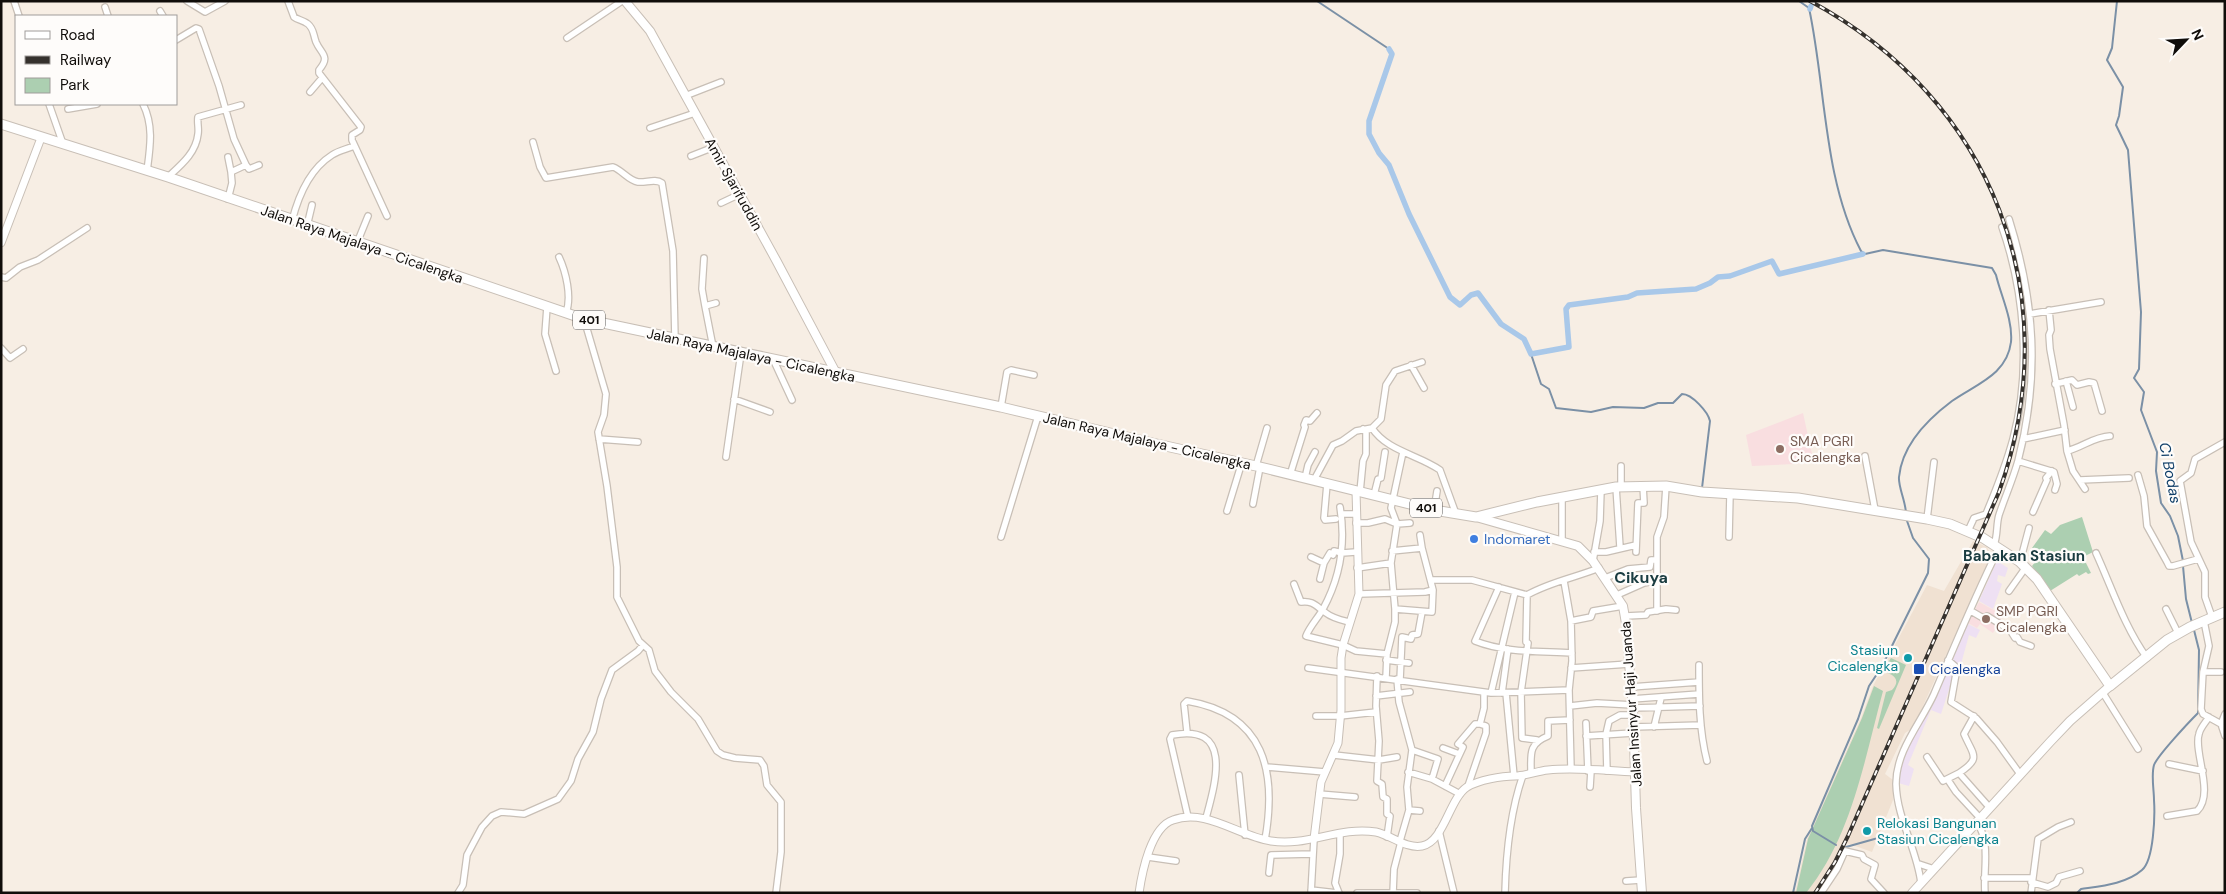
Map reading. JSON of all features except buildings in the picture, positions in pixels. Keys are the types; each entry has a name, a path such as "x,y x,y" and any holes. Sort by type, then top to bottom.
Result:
{"main road":[{"name":"Amir Sjarifuddin","path":"624,1 650,31 836,373"},
{"name":"Jalan Raya Majalaya - Cicalengka","path":"1,124 228,198 584,319 1001,407 1242,462 1434,510 1476,517 1618,487 1666,486 1702,492 1783,496 1928,519 1968,531 1997,547 2023,565 2048,592 2107,690"},
{"name":"Jalan Insinyur Haji Juanda","path":"1476,517 1578,546 1594,557 1623,606 1626,616 1633,707 1642,893"},
{"path":"1912,893 2070,721 2178,633 2225,612"}],"street":[{"path":"14,1 19,15"},
{"path":"187,1 205,12 225,1"},
{"path":"288,1 294,17 306,22 314,32 316,42 325,58 324,64 319,71 322,78 361,127 360,130 352,135 354,146 387,216"},
{"path":"567,38 624,1"},
{"path":"105,7 108,15"},
{"path":"178,39 197,28 199,29 234,139 246,165 249,168 259,165"},
{"path":"310,92 322,78"},
{"path":"685,96 721,82"},
{"path":"168,178 188,157 195,145 199,130 198,117 241,104"},
{"path":"50,105 64,145"},
{"path":"68,109 90,105"},
{"path":"143,105 150,124 151,137 147,171"},
{"path":"650,128 695,113"},
{"path":"1,243 41,138"},
{"path":"533,142 542,173 546,178 613,166 633,180 657,180 662,183 673,251 675,339"},
{"path":"292,221 300,195 318,169 333,154 354,146"},
{"path":"691,156 714,147"},
{"path":"228,157 232,183 228,198"},
{"path":"231,172 246,165"},
{"path":"721,203 740,194"},
{"path":"307,226 312,205"},
{"path":"357,243 368,216"},
{"path":"1921,883 1919,864 1902,819 1896,784 1897,775 1907,742 1933,696 1997,547 1999,517 2018,461 2032,389 2030,314 2022,263 2010,219"},
{"path":"1968,531 1974,518 1986,514 2013,439 2020,397 2022,348 2019,302 2015,273 2002,227"},
{"path":"1,277 6,278 20,267 38,260 88,228"},
{"path":"559,257 566,279 568,303 566,313"},
{"path":"704,258 702,289 713,347"},
{"path":"2030,314 2101,302"},
{"path":"705,306 716,303"},
{"path":"547,307 545,334 556,371"},
{"path":"2049,310 2051,330 2048,335 2067,451 2073,471 2084,489"},
{"path":"584,319 606,394 604,415 598,432 617,568 617,597 643,645 649,650 655,671 671,692 698,719 716,751 735,758 760,760 764,766 767,785 781,802 781,852 776,893"},
{"path":"1,348 10,358 23,349"},
{"path":"726,457 741,353"},
{"path":"772,359 792,400"},
{"path":"1309,479 1334,444 1363,429 1372,428 1382,417 1386,385 1397,369 1422,362"},
{"path":"1411,365 1424,388"},
{"path":"1001,407 1007,372 1011,370 1034,375"},
{"path":"2056,384 2073,380 2077,385 2089,382 2094,383 2102,411"},
{"path":"2066,381 2073,407"},
{"path":"734,398 770,412"},
{"path":"1290,474 1306,420 1310,421 1317,413"},
{"path":"1001,537 1038,416"},
{"path":"1253,504 1258,466 1267,428"},
{"path":"1372,428 1376,435 1389,445 1440,470 1456,514"},
{"path":"1340,833 1340,854 1335,883 1338,893 1311,891 1312,854 1319,794 1325,772 1334,755 1340,716 1342,672 1340,658 1349,622 1359,594 1356,514 1362,461 1366,454 1366,432 1363,429"},
{"path":"2023,439 2065,430"},
{"path":"2067,451 2079,447 2094,438 2110,436"},
{"path":"599,439 638,442"},
{"path":"2221,724 2209,717 2201,709 2203,672 2209,646 2206,620 2205,572 2195,560 2180,481 2191,473 2195,459 2225,442"},
{"path":"1309,479 1308,464 1315,452"},
{"path":"1374,495 1378,479 1381,478 1386,452"},
{"path":"1386,678 1386,657 1395,622 1391,563 1397,524 1391,508 1403,452"},
{"path":"1864,456 1875,510"},
{"path":"2018,461 2052,471 2056,477 2055,490"},
{"path":"1227,511 1242,462"},
{"path":"1928,519 1934,462"},
{"path":"1620,548 1618,487 1622,466"},
{"path":"2033,512 2047,480 2046,478 2052,471"},
{"path":"2138,475 2144,496 2147,526 2166,562 2169,566 2174,566 2195,560"},
{"path":"2080,480 2129,478"},
{"path":"1327,484 1324,518 1325,520 1336,520"},
{"path":"1636,552 1638,503 1644,502 1643,486"},
{"path":"1657,610 1657,537 1664,517 1666,486"},
{"path":"1594,557 1600,521 1602,490"},
{"path":"1434,510 1437,491"},
{"path":"1729,537 1730,494"},
{"path":"1562,498 1562,541"},
{"path":"1340,507 1342,514 1342,553 1338,577 1322,610 1306,636 1409,664"},
{"path":"1342,514 1356,514"},
{"path":"1356,522 1368,524 1385,520 1397,524 1410,524"},
{"path":"2008,590 2023,565 2029,528"},
{"path":"1395,608 1432,612 1433,590 1420,535"},
{"path":"1594,557 1620,548 1636,545"},
{"path":"1392,551 1422,548"},
{"path":"1320,579 1324,563 1330,553 1333,554 1334,551 1342,553 1356,552"},
{"path":"2096,553 2138,646 2147,658"},
{"path":"1311,557 1324,563"},
{"path":"1605,578 1628,570 1650,567 1651,560 1657,560"},
{"path":"1357,568 1391,563"},
{"path":"1431,580 1472,580 1527,595 1545,585 1599,568"},
{"path":"1564,580 1572,653 1569,690 1571,769"},
{"path":"1617,595 1644,583 1658,580"},
{"path":"1294,584 1301,602 1308,601 1326,614 1349,622"},
{"path":"1499,588 1475,641 1508,649 1572,653"},
{"path":"1359,594 1433,590"},
{"path":"1491,694 1515,592"},
{"path":"1527,595 1526,642 1528,643 1528,651 1520,692 1522,738 1537,740 1548,736 1547,723 1550,720 1570,720"},
{"path":"1570,621 1591,617 1592,611 1608,610 1623,606"},
{"path":"2166,609 2178,633"},
{"path":"1626,616 1646,615 1648,612 1657,610 1676,610"},
{"path":"1970,611 1984,618 1986,616 2010,630 2020,642 2031,646"},
{"path":"1393,892 1394,869 1409,810 1407,800 1408,772 1412,750 1397,693 1402,637 1411,639 1412,635 1418,634 1422,612"},
{"path":"458,893 463,885 467,856 482,827 492,816 501,812 524,814 558,799 562,795 571,781 578,759 593,732 601,699 612,670 638,651 643,645"},
{"path":"1508,649 1504,693 1514,776"},
{"path":"1948,660 1958,668 1951,702 1974,716 1997,742 2020,774"},
{"path":"1571,668 1629,664"},
{"path":"1699,665 1701,725 1707,761"},
{"path":"1308,668 1377,676 1491,694 1569,690"},
{"path":"2203,672 2221,672"},
{"path":"1377,676 1376,712 1379,741 1377,781 1382,784 1383,797 1387,799 1386,814 1390,816 1387,837"},
{"path":"1631,687 1699,682"},
{"path":"2107,690 2138,749"},
{"path":"1376,696 1410,692"},
{"path":"1480,724 1484,708 1484,693"},
{"path":"1607,772 1606,734 1610,720 1633,707 1661,698 1699,694"},
{"path":"1654,727 1661,698"},
{"path":"1188,732 1185,702 1187,701 1214,706 1236,719 1244,727 1267,767 1270,812 1265,840"},
{"path":"1570,706 1598,703 1659,709 1700,706"},
{"path":"1316,716 1340,716 1376,712"},
{"path":"2225,714 2221,724 2225,736"},
{"path":"1927,757 1939,778 1943,781 1948,780 1969,766 1974,752 1964,734 1974,716"},
{"path":"2167,816 2197,811 2200,808 2203,800 2203,771 2198,735 2209,717"},
{"path":"1586,723 1590,787"},
{"path":"1140,893 1148,857 1157,834 1164,825 1175,819 1188,817 1206,818 1245,835 1265,840 1288,842 1340,833 1377,832 1413,846 1423,846 1433,840 1460,794 1468,786 1486,734 1486,726 1475,724 1460,740 1458,744 1463,746 1445,786"},
{"path":"1586,736 1654,727 1701,725"},
{"path":"1188,817 1170,739 1172,735 1188,732 1207,738 1212,743 1215,756 1217,770 1206,818"},
{"path":"1531,773 1531,751 1537,740"},
{"path":"1443,748 1459,754"},
{"path":"1412,750 1440,761 1432,779"},
{"path":"1334,755 1379,760 1397,757"},
{"path":"2169,764 2203,771"},
{"path":"1267,767 1325,772"},
{"path":"1468,786 1548,770 1571,769 1635,772"},
{"path":"1408,772 1432,779 1460,794"},
{"path":"1959,773 1990,808"},
{"path":"1239,775 1245,835"},
{"path":"1505,893 1506,862 1516,796 1522,775"},
{"path":"1948,780 1978,820 1984,836 1986,848 1985,893"},
{"path":"1319,794 1355,797"},
{"path":"1409,810 1420,811"},
{"path":"2030,893 2038,838 2071,822"},
{"path":"1439,831 1454,893"},
{"path":"1821,893 1837,869 1845,851 1862,855 1864,859 1875,864 1876,867 1871,878 1884,893"},
{"path":"1269,873 1271,855 1312,854"},
{"path":"1148,857 1176,861"},
{"path":"1919,864 1934,869"},
{"path":"1984,878 2031,880 2048,887 2056,883 2059,877 2080,871"},
{"path":"1626,881 1641,880"},
{"path":"1357,893 1417,893"}],"shaded area":[{"name":"SMA PGRI Cicalengka","path":"1803,413 1814,463 1752,466 1746,435"},
{"path":"1973,541 1987,547 1991,556 1913,728 1905,733 1885,774 1893,780 1893,800 1872,852 1847,843 1830,877 1819,893 1795,893 1807,839 1861,718 1873,686 1927,585 1944,591"},
{"path":"1997,561 2008,568 2005,577 1998,575 1997,581 2002,584 1993,609 1979,601"},
{"name":"SMP PGRI Cicalengka","path":"1979,602 2003,615 1993,633 1980,624 1977,628 1968,623"},
{"path":"1968,624 1980,630 1976,638 1969,635 1961,664 1957,665 1941,714 1931,710 1908,765 1914,769 1909,786 1898,783 1905,756 1917,730 1931,709"}],"green space":[{"path":"2082,517 2093,552 2083,557 2091,573 2088,574 2086,572 2079,576 2077,574 2050,591 2032,566 2036,561 2031,555 2034,550 2032,548 2045,530 2051,534 2060,525"},
{"path":"1891,658 1906,665 1879,729 1877,728 1886,692 1892,690 1896,683 1893,675 1882,672"},
{"path":"1874,686 1883,691 1855,797 1846,822 1822,871 1806,893 1796,893 1808,839 1862,718"}],"waterway":[{"path":"1317,1 1389,49"},
{"path":"1799,1 1809,8 1815,38 1832,163 1839,194 1861,251 1865,254 1883,250 1992,268 1996,275 2010,325 2011,342 2008,353 1997,371 1952,401 1934,416 1918,434 1905,454 1901,465 1899,481 1906,514"},
{"name":"Ci Bodas","path":"2117,1 2112,48 2107,60 2123,87 2116,125 2128,150 2141,312 2139,369 2134,378 2144,392 2141,410 2157,452 2156,471 2161,503 2170,516 2178,536 2183,561"},
{"path":"1389,49 1392,54 1369,121 1369,134 1379,153 1389,165 1409,214 1450,297 1460,305 1471,295 1478,293 1501,324 1524,339 1531,354 1569,347 1566,309 1569,305 1628,297 1637,293 1696,289 1718,277 1730,276 1772,261 1779,274 1863,254"},
{"path":"1531,354 1541,384 1549,389 1556,408 1591,412 1613,407 1644,408 1658,403 1673,403 1682,394 1695,400 1710,421 1702,488"},
{"path":"1836,845 1813,831 1812,826 1858,719 1869,686 1881,668 1928,573 1929,559 1913,538 1906,518"},
{"name":"Ci Bodas","path":"2183,566 2186,599 2192,623"},
{"name":"Ci Bodas","path":"2077,893 2081,889 2113,884 2129,878 2136,875 2146,865 2154,826 2154,765 2167,747 2198,713 2199,650 2194,630"},
{"path":"1793,893 1805,839 1812,828"},
{"path":"1846,847 1878,838"}],"railway":[{"path":"1810,1 1874,42 1927,92 1969,148 1999,210 2018,277 2025,347 2018,419 1999,492 1848,836 1835,862 1815,893"}],"place":[{"name":"SMA PGRI Cicalengka","path":"1780,449"},
{"name":"Indomaret","path":"1474,539"},
{"name":"SMP PGRI Cicalengka","path":"1986,619"},
{"name":"Stasiun Cicalengka","path":"1908,658"},
{"name":"Cicalengka","path":"1919,669"},
{"name":"Relokasi Bangunan Stasiun Cicalengka","path":"1867,831"}],"district":[{"name":"Babakan Stasiun","path":"2024,556"},
{"name":"Cikuya","path":"1641,577"}]}
